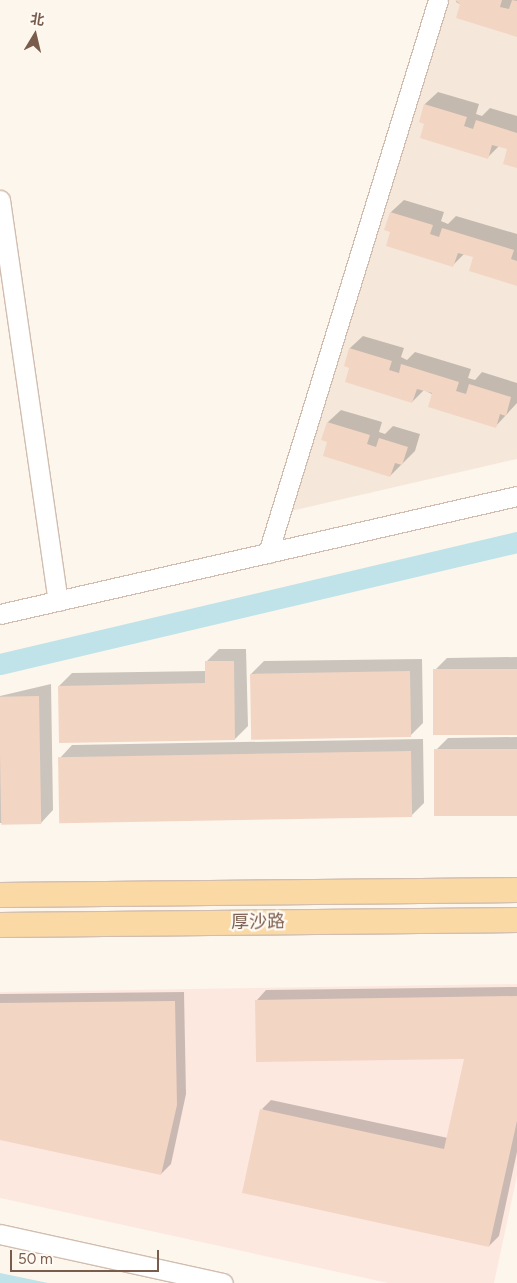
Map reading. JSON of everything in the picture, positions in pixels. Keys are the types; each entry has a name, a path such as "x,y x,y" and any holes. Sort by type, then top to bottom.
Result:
{"main road":[{"name":"厚沙路","path":"0,895 517,890"},
{"name":"厚沙路","path":"0,925 517,920"}],"street":[{"path":"268,553 438,0"},
{"path":"0,200 58,601"},
{"path":"0,614 517,496"},
{"path":"0,1234 223,1283"}],"shaded area":[{"path":"448,0 517,0 517,459 291,511"},
{"path":"517,984 517,1176 494,1283 388,1283 0,1198 0,992"}],"water":[{"path":"0,1273 48,1283 0,1283"}],"building":[{"path":"455,0 502,0 500,7 509,9 512,0 517,1 517,37 456,18 460,4"},
{"path":"424,104 467,117 464,126 473,129 476,120 517,133 517,168 503,164 507,149 492,145 488,159 420,138 424,124 419,122"},
{"path":"390,212 433,225 430,234 439,237 442,228 514,250 511,259 517,261 517,286 469,271 473,257 458,253 453,267 386,246 390,232 384,230"},
{"path":"349,348 392,361 389,370 399,373 401,364 459,382 456,391 466,394 469,384 511,397 506,416 500,414 496,428 428,407 432,393 417,389 412,403 345,382 349,368 344,366"},
{"path":"327,422 370,435 367,444 376,447 379,438 408,447 402,465 395,463 390,477 323,456 327,442 321,440"},
{"path":"205,661 234,661 235,740 59,743 58,686 205,683"},
{"path":"433,669 517,669 517,735 433,735"},
{"path":"410,671 411,737 251,740 250,674"},
{"path":"39,696 41,824 1,825 0,697"},
{"path":"434,749 517,749 517,816 434,816"},
{"path":"411,751 412,817 59,823 58,757"},
{"path":"517,996 517,1121 489,1247 242,1193 260,1109 444,1149 464,1059 256,1062 255,1000"},
{"path":"175,1001 177,1105 161,1175 0,1140 0,1003"}],"waterway":[{"path":"0,664 517,542"}]}
